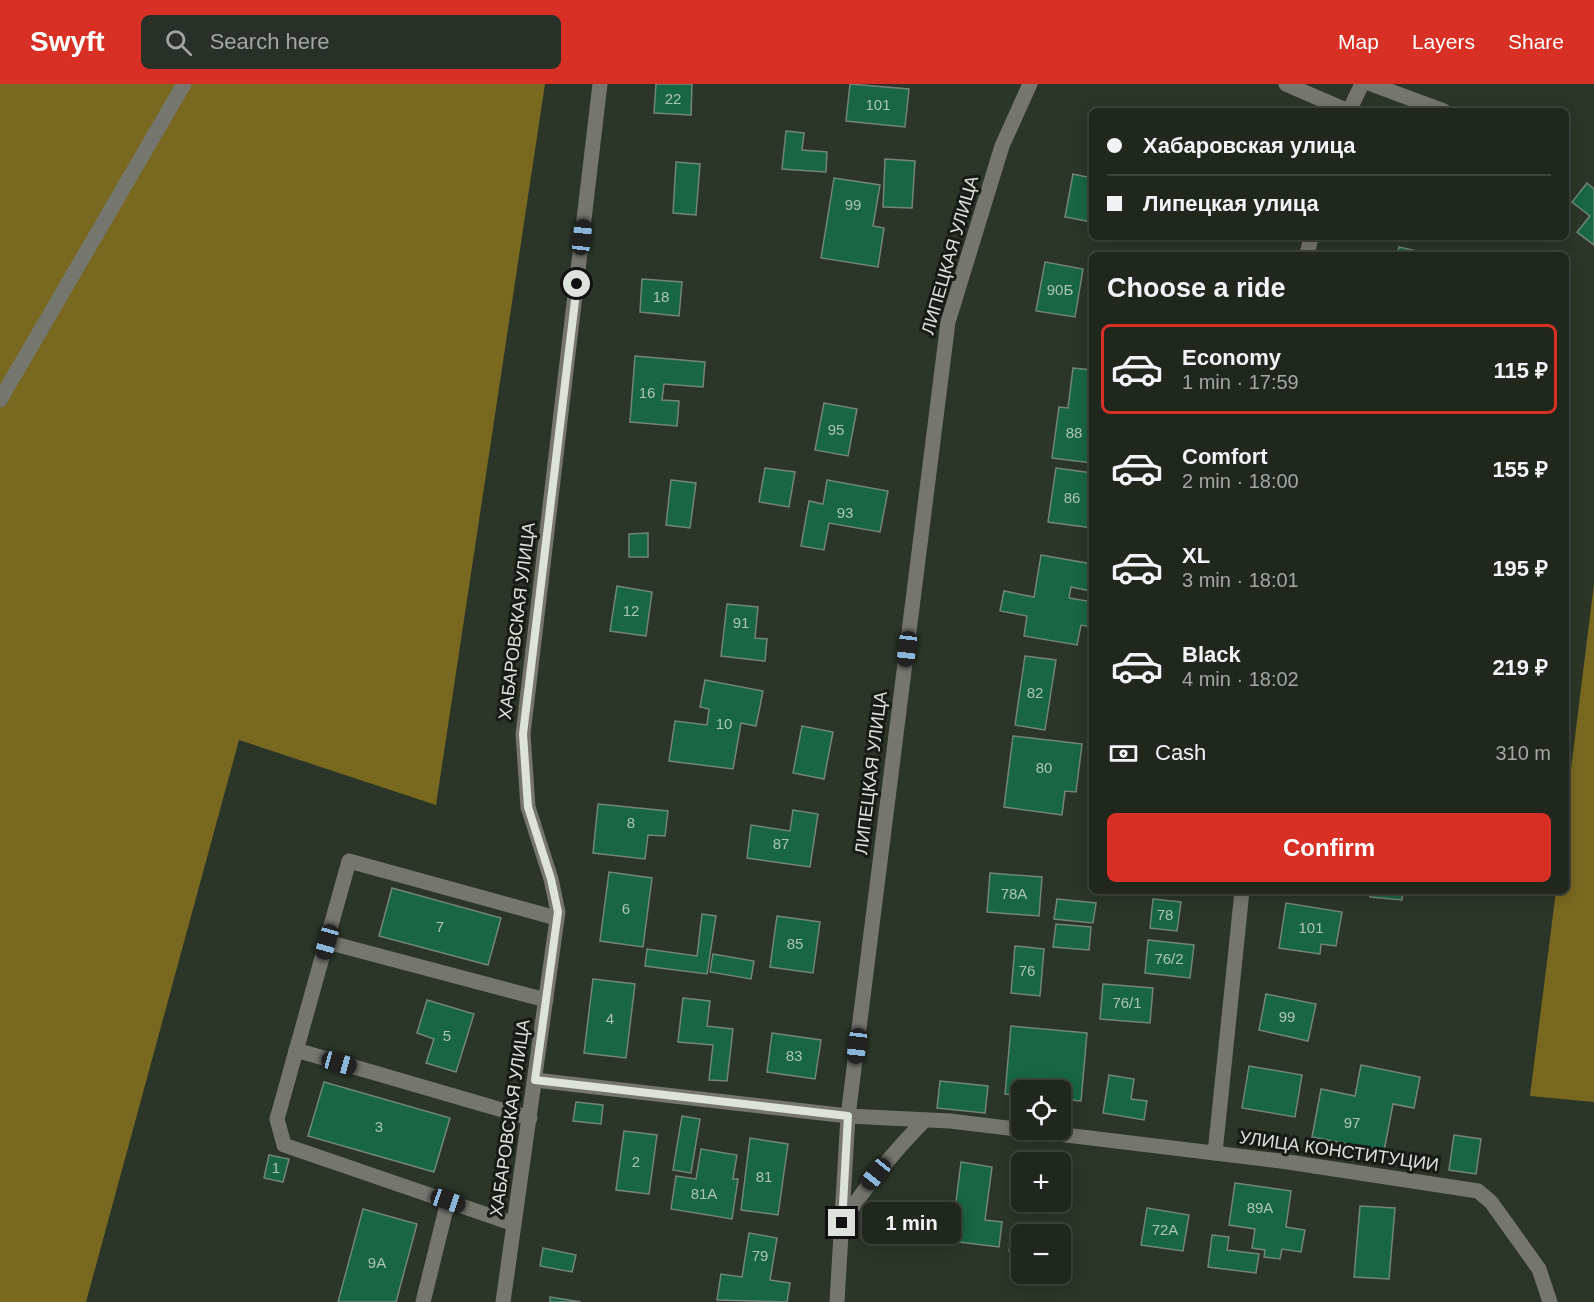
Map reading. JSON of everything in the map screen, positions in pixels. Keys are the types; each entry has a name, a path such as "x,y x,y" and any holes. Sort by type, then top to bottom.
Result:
{"street":[{"path":"0,400 184,84"},
{"name":"ХАБАРОВСКАЯ УЛИЦА","path":"503,1302 556,918 551,879 528,807 523,734 600,84"},
{"name":"ЛИПЕЦКАЯ УЛИЦА","path":"837,1302 848,1116 948,322 1002,146 1030,84"},
{"path":"1287,84 1341,108"},
{"path":"1350,108 1362,84"},
{"path":"1371,84 1436,108"},
{"path":"514,1224 284,1144 277,1119 350,861 556,918"},
{"name":"УЛИЦА КОНСТИТУЦИИ","path":"1242,894 1215,1153 1478,1191 1491,1202 1539,1269 1550,1302"},
{"path":"327,942 546,1000"},
{"path":"296,1050 530,1118"},
{"path":"535,1080 848,1116 925,1120 1215,1153"},
{"path":"842,1223 890,1156 925,1120"},
{"path":"423,1302 448,1201"}],"shaded area":[{"path":"0,84 545,84 436,805 239,740 86,1302 0,1302"},
{"path":"1594,584 1594,1102 1530,1096 1556,894 1569,894 1569,785"}],"building":[{"path":"656,84 692,84 691,115 654,113"},
{"path":"850,84 909,89 905,127 846,121"},
{"path":"786,131 804,133 802,150 827,152 826,172 782,169"},
{"path":"885,159 915,161 912,208 883,207"},
{"path":"676,162 700,164 696,215 673,213"},
{"path":"1073,174 1089,177 1089,221 1065,217"},
{"path":"834,178 880,185 873,226 884,228 878,267 821,258"},
{"path":"1587,183 1594,189 1594,245 1577,232 1590,216 1572,202"},
{"path":"1399,247 1422,252 1398,252"},
{"path":"1045,262 1083,269 1075,317 1036,311"},
{"path":"642,279 682,282 679,316 640,312"},
{"path":"635,356 705,362 703,387 664,384 662,400 679,401 677,426 630,422"},
{"path":"1073,368 1089,370 1089,463 1052,458 1059,407 1068,408"},
{"path":"824,403 857,409 848,456 815,450"},
{"path":"765,468 795,472 789,507 759,502"},
{"path":"1056,468 1089,473 1089,528 1048,522"},
{"path":"671,480 696,483 690,528 666,525"},
{"path":"827,480 888,491 880,532 829,523 824,550 801,546 809,501 823,504"},
{"path":"648,533 648,557 629,557 629,534"},
{"path":"1041,555 1089,563 1089,591 1071,587 1069,598 1089,601 1089,626 1081,625 1077,645 1024,636 1027,616 1000,611 1004,591 1034,597"},
{"path":"617,586 652,592 646,636 610,631"},
{"path":"727,604 758,607 755,638 767,639 765,661 721,656"},
{"path":"1025,656 1056,660 1045,730 1015,725"},
{"path":"705,680 763,691 756,726 741,723 733,769 669,761 675,721 707,725 709,709 700,707"},
{"path":"802,726 833,732 824,779 793,773"},
{"path":"1013,736 1082,744 1076,792 1065,791 1062,815 1004,807"},
{"path":"598,804 668,811 665,836 648,835 645,859 593,853"},
{"path":"793,810 818,814 810,867 747,858 751,825 790,831"},
{"path":"609,872 652,878 643,947 600,941"},
{"path":"990,873 1042,877 1039,916 987,912"},
{"path":"392,888 501,918 488,965 379,936"},
{"path":"1370,894 1403,894 1402,900 1370,897"},
{"path":"1057,899 1096,903 1093,923 1054,919"},
{"path":"1153,899 1181,902 1177,931 1150,928"},
{"path":"1286,903 1342,912 1336,946 1321,944 1320,954 1279,948"},
{"path":"702,914 716,916 707,974 645,966 647,949 697,956"},
{"path":"777,916 820,922 813,973 770,967"},
{"path":"1056,924 1091,927 1089,950 1053,947"},
{"path":"1148,940 1194,945 1190,978 1145,973"},
{"path":"1015,946 1044,949 1040,996 1011,993"},
{"path":"713,954 754,961 751,979 710,972"},
{"path":"593,979 635,984 626,1058 584,1053"},
{"path":"1103,984 1153,988 1150,1023 1100,1019"},
{"path":"1266,994 1316,1004 1308,1041 1259,1030"},
{"path":"683,998 710,1001 707,1026 733,1029 727,1081 709,1080 713,1045 678,1042"},
{"path":"427,1000 474,1014 456,1072 426,1063 434,1039 417,1033"},
{"path":"1011,1026 1087,1033 1081,1101 1071,1100 1071,1080 1011,1080 1011,1095 1005,1094"},
{"path":"772,1033 821,1040 815,1079 767,1072"},
{"path":"1361,1065 1420,1077 1414,1108 1393,1104 1384,1151 1312,1137 1321,1089 1355,1096"},
{"path":"1249,1066 1302,1075 1295,1117 1242,1108"},
{"path":"1109,1075 1134,1079 1131,1099 1147,1101 1144,1120 1103,1113"},
{"path":"940,1081 988,1086 985,1113 937,1108"},
{"path":"324,1082 450,1118 434,1172 308,1136"},
{"path":"576,1102 603,1105 601,1124 573,1121"},
{"path":"682,1116 700,1119 691,1173 673,1170"},
{"path":"624,1131 657,1135 649,1194 616,1190"},
{"path":"1454,1135 1481,1139 1476,1174 1449,1170"},
{"path":"750,1138 788,1144 778,1215 741,1210"},
{"path":"701,1149 737,1155 733,1179 738,1179 732,1219 671,1209 676,1176 696,1179"},
{"path":"269,1155 289,1159 283,1182 264,1178"},
{"path":"961,1162 992,1167 985,1220 1002,1222 999,1247 951,1241"},
{"path":"1235,1183 1291,1191 1286,1227 1305,1230 1301,1252 1282,1249 1280,1259 1264,1257 1265,1250 1252,1248 1255,1229 1229,1225"},
{"path":"1360,1206 1395,1208 1389,1279 1354,1277"},
{"path":"1147,1208 1189,1215 1183,1251 1141,1245"},
{"path":"363,1209 417,1224 396,1302 338,1302"},
{"path":"749,1233 777,1238 770,1280 790,1283 787,1302 717,1300 721,1274 742,1277"},
{"path":"1212,1235 1229,1237 1227,1250 1259,1254 1256,1273 1208,1267"},
{"path":"543,1248 576,1255 572,1272 540,1266"},
{"path":"550,1297 581,1302 550,1302"}],"route":[{"path":"577,284 523,734 528,807 551,879 558,912 535,1080 848,1116 842,1223"}]}
